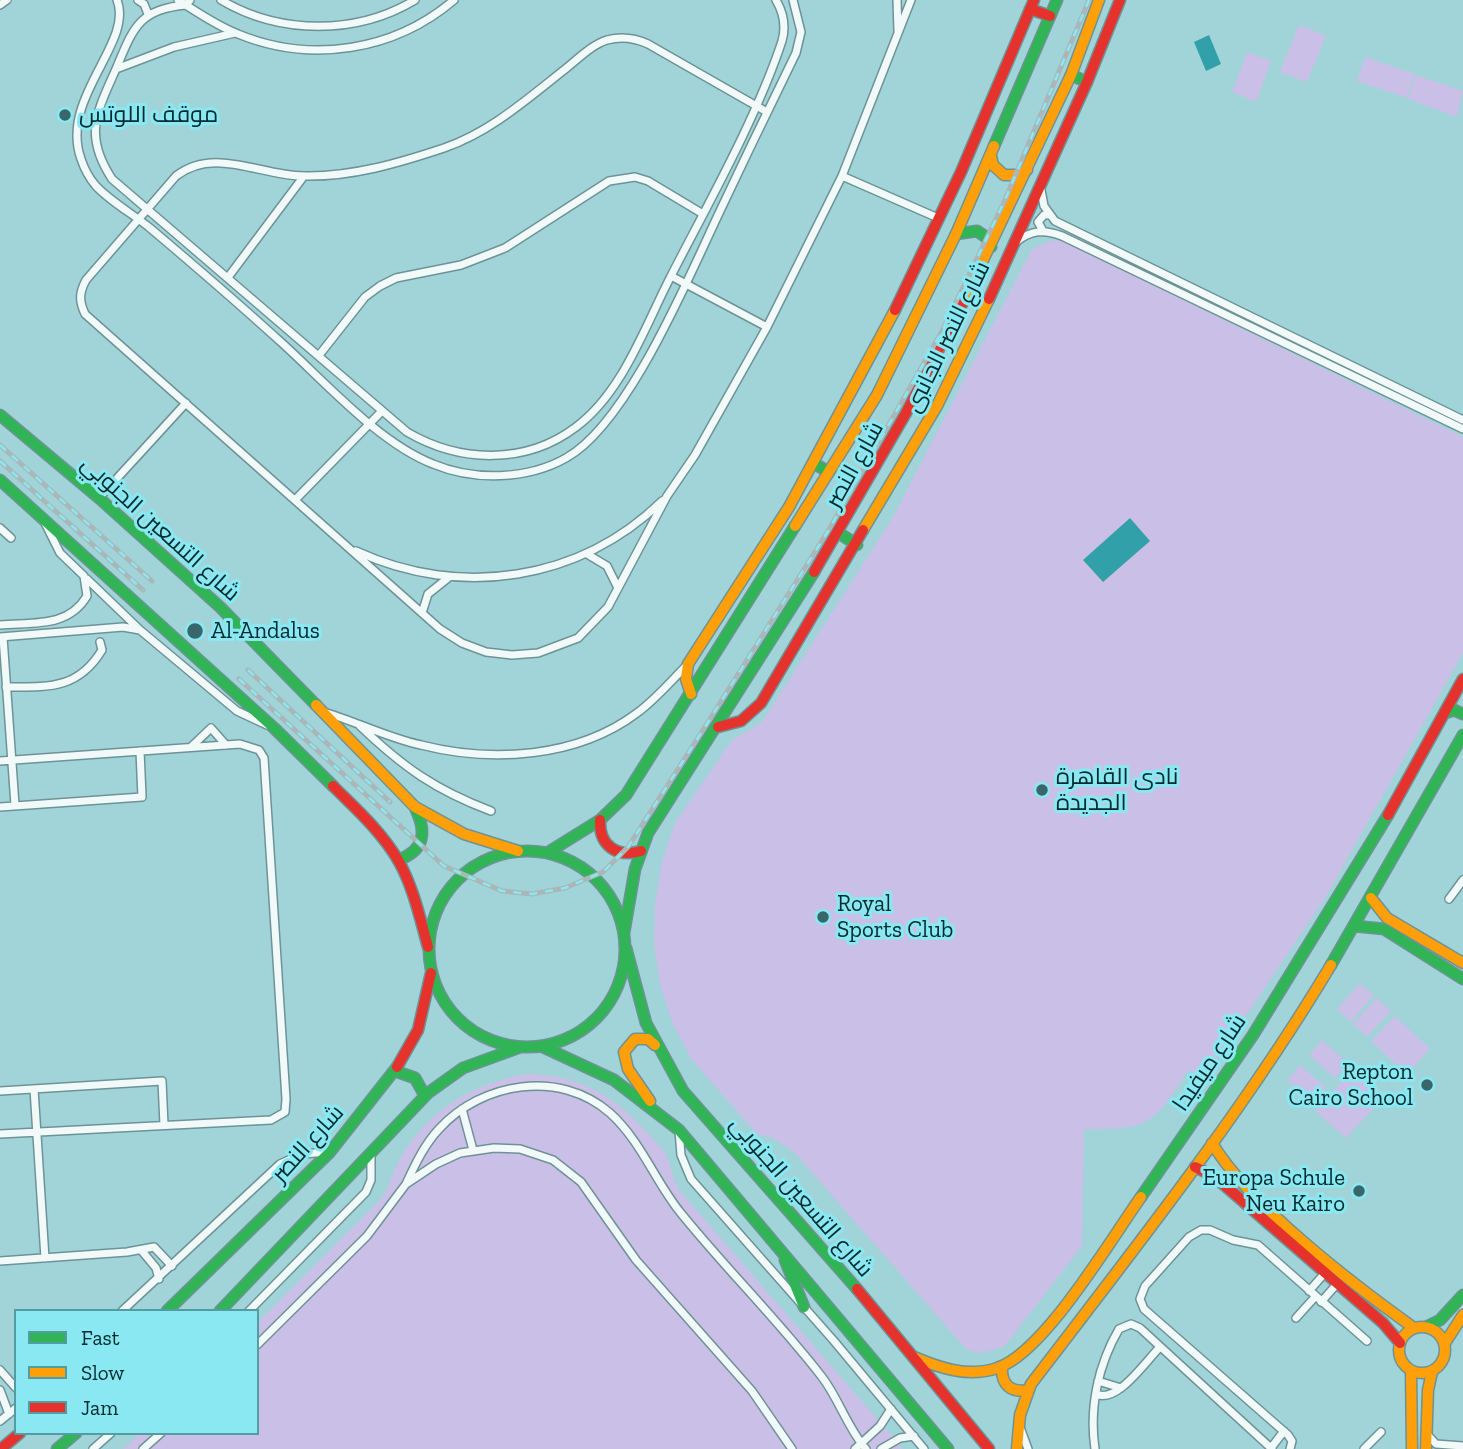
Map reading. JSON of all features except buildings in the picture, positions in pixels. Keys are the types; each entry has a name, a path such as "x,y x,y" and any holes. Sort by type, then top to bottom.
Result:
{"main road":[{"name":"شارع النصر","path":"547,853 600,820 626,796 877,395 956,234 1057,0"},
{"name":"شارع النصر","path":"624,933 641,851 658,816 718,727 839,533 906,414 1027,170 1071,75 1099,0"},
{"name":"شارع النصر الجانبى","path":"718,727 741,721 761,703 858,545 937,406 1016,243 1120,0"},
{"path":"691,694 686,679 688,664 813,463 856,384 938,218 1032,4 1050,16"},
{"path":"1071,75 1087,82"},
{"path":"991,156 993,165 1004,175 1018,175 1027,170"},
{"path":"956,234 969,229 978,230 985,235 991,247"},
{"name":"شارع التسعين الجنوبي","path":"0,415 99,498 220,607 415,807 463,835 518,851"},
{"path":"813,463 829,472"},
{"path":"0,480 274,729 369,821 398,860 414,898 438,992 462,1023 481,1036 522,1047"},
{"path":"839,533 858,545"},
{"name":"شارع ميفيدا","path":"1002,1367 1023,1352 1065,1302 1156,1179 1316,936 1463,682"},
{"path":"1445,713 1454,710 1463,714"},
{"name":"شارع ميفيدا","path":"1017,1449 1019,1425 1028,1390 1195,1167 1294,1027 1463,735"},
{"path":"398,860 414,854 424,842 424,827 415,807"},
{"path":"600,820 600,836 610,849 625,855 641,851"},
{"path":"222,1309 425,1096 463,1068 522,1047 541,1046 580,1032 606,1008 620,982 625,948 618,912 607,892 592,875 564,858 547,853 518,851 484,861 457,880 439,905 428,947"},
{"path":"1354,926 1384,929 1459,976 1462,963 1387,918 1371,898"},
{"name":"شارع التسعين الجنوبي","path":"625,948 636,997 654,1045 683,1091 915,1357 989,1449"},
{"name":"شارع النصر","path":"169,1309 330,1152 395,1071 418,1030 432,973"},
{"path":"653,1107 641,1084 624,1063 622,1055 625,1047 635,1039 648,1039 654,1045"},
{"path":"541,1046 595,1067 653,1107 679,1130 948,1449"},
{"path":"395,1071 415,1078 425,1096"},
{"path":"1212,1143 1221,1161 1245,1184 1367,1294 1414,1328 1426,1327 1440,1320 1463,1295"},
{"path":"1195,1167 1215,1177 1236,1195 1382,1323 1400,1343"},
{"path":"1236,1195 1245,1184"},
{"path":"1258,1215 1267,1203"},
{"path":"782,1250 804,1307"},
{"path":"1414,1328 1400,1343 1399,1356 1411,1371 1412,1445 1427,1441 1433,1372 1444,1360 1445,1343 1463,1315"},
{"path":"1426,1327 1441,1335 1445,1343"},
{"path":"915,1357 961,1372 1002,1367 1001,1375 1006,1386 1014,1391 1028,1390"},
{"path":"1411,1371 1433,1372"},
{"path":"1,1449 18,1435"},
{"path":"57,1449 74,1435"}],"street":[{"path":"0,5 7,0"},
{"path":"138,0 144,4 148,14"},
{"path":"178,0 188,2 235,33 279,47 341,49 365,46 410,29 454,0"},
{"path":"221,0 267,19 316,27 366,21 415,0"},
{"path":"188,2 148,14 134,29 98,107 94,126 95,145 102,163 113,179 320,354 382,411 417,438 464,454 515,453 552,442 584,421 607,397 703,214 755,105 783,39 784,23 776,0"},
{"path":"121,2 116,31 81,104 76,139 83,164 97,187 225,292 370,423 432,464 476,474 514,475 566,458 585,445 620,405 685,284 799,43 799,15 793,0"},
{"path":"897,0 897,36"},
{"path":"767,112 649,44 618,38 598,44 497,122 457,143 375,168 304,176 213,161 202,162 176,176 148,208 86,280 80,291 80,303 85,314 422,613 462,643 486,652 512,655 538,653 578,638 595,624 618,589 667,496 695,455 767,327 842,177 912,0"},
{"path":"116,69 174,47 235,33"},
{"path":"229,276 304,176"},
{"path":"320,354 365,297 380,286 396,278 461,265 505,248 609,181 635,177 648,181 703,214"},
{"path":"842,177 938,218"},
{"path":"1041,186 1044,206 1055,221 1463,420"},
{"path":"1043,231 1038,222 1044,215 1049,215"},
{"path":"1016,243 1023,236 1043,231 1074,242 1463,429"},
{"path":"214,283 217,274 229,276"},
{"path":"225,292 233,289 229,276"},
{"path":"671,276 767,327"},
{"path":"99,498 186,403"},
{"path":"295,500 382,411"},
{"path":"349,548 398,568 449,578 525,574 587,554 638,523 667,496"},
{"path":"43,519 60,553 140,630 237,711 274,729"},
{"path":"0,528 11,538"},
{"path":"587,554 607,566 618,589"},
{"path":"0,625 49,621 70,616 83,604 88,592 84,576"},
{"path":"422,613 428,594 449,578"},
{"path":"49,621 49,634"},
{"path":"15,805 2,637 123,627 140,630"},
{"path":"6,687 68,684 98,656 102,650 100,642"},
{"path":"321,712 418,745 447,751 485,755 534,752 581,741 613,728 656,698 688,664"},
{"path":"357,723 417,775 450,796 491,811"},
{"path":"191,747 211,728 226,745"},
{"path":"0,761 226,745 252,746 264,758 286,1106 281,1116 271,1120 0,1134"},
{"path":"0,807 142,797 140,751"},
{"path":"1449,899 1463,880"},
{"path":"0,1091 162,1081 164,1125"},
{"path":"259,1343 368,1236 406,1184 432,1138 462,1109 498,1091 542,1086 575,1093 609,1112 630,1134 661,1187 683,1215 821,1375 861,1447 891,1409"},
{"path":"34,1089 45,1258"},
{"path":"462,1109 473,1150"},
{"path":"679,1130 681,1155 691,1179 924,1449"},
{"path":"406,1184 448,1158 473,1150 507,1148 535,1152 553,1160 581,1182 636,1260 752,1391 792,1449"},
{"path":"124,1309 279,1164 302,1154 330,1152"},
{"path":"251,1309 366,1192 372,1180 370,1154"},
{"path":"1300,1449 1291,1447 1284,1431 1144,1309 1140,1295 1145,1286 1189,1237 1205,1230 1258,1245 1367,1341"},
{"path":"0,1261 157,1248 172,1266"},
{"path":"142,1251 156,1268 159,1279"},
{"path":"1296,1318 1315,1296 1325,1273"},
{"path":"1315,1296 1337,1284"},
{"path":"1095,1449 1098,1381 1106,1356 1121,1326 1134,1325 1160,1346 1271,1448 1284,1431"},
{"path":"1096,1394 1111,1396 1160,1346"},
{"path":"0,1370 14,1386"},
{"path":"1098,1381 1121,1388"},
{"path":"0,1390 9,1414"},
{"path":"0,1421 14,1410"},
{"path":"1019,1425 1028,1449"},
{"path":"1364,1449 1381,1432"},
{"path":"93,1449 109,1435"},
{"path":"143,1449 159,1435"},
{"path":"881,1449 900,1438 914,1436"},
{"path":"1427,1441 1463,1446"}],"shaded area":[{"path":"1299,25 1326,36 1307,82 1280,72"},
{"path":"1247,52 1271,61 1256,102 1232,92"},
{"path":"1365,57 1415,74 1407,98 1357,81"},
{"path":"1416,75 1463,91 1457,117 1408,99"},
{"name":"نادى القاهرة الجديدة","path":"1061,240 1463,437 1463,653 1325,898 1203,1080 1188,1070 1167,1103 1148,1120 1137,1125 1084,1129 1082,1246 1004,1347 980,1353 967,1350 794,1152 775,1139 757,1134 692,1060 673,1024 660,985 654,944 655,903 662,862 675,823 732,740 762,722 892,519 1032,249 1050,241"},
{"path":"1360,983 1374,995 1351,1022 1337,1009"},
{"path":"1377,998 1391,1011 1367,1037 1353,1024"},
{"path":"1395,1016 1430,1049 1407,1074 1371,1041"},
{"path":"1322,1040 1348,1063 1335,1078 1309,1055"},
{"path":"1300,1065 1326,1088 1313,1103 1287,1080"},
{"path":"1354,1068 1385,1096 1346,1138 1315,1111"},
{"path":"525,1074 543,1075 576,1082 605,1096 632,1117 664,1152 680,1191 903,1449 123,1449 138,1435 259,1435 259,1321 381,1199 405,1150 429,1121 472,1091"}],"water":[{"path":"1209,35 1221,64 1206,71 1194,42"},
{"path":"1130,518 1150,541 1103,582 1083,560"}],"railway":[{"path":"239,679 444,866 502,891 532,894 565,888 603,872 628,847 828,531 941,333 1005,200 1089,0"},
{"path":"0,445 152,581"},
{"path":"0,461 143,590"},
{"path":"248,670 390,802"}],"traffic: fast":[{"path":"994,146 1057,0"},
{"path":"1071,75 1087,82"},
{"path":"956,234 977,231 986,237 991,247"},
{"path":"0,415 99,498 220,607 316,705"},
{"path":"813,463 829,472"},
{"path":"0,480 274,728 333,786"},
{"path":"547,853 600,820 626,795 795,526"},
{"path":"839,533 857,545"},
{"path":"624,933 635,869 648,833 814,572"},
{"path":"1445,713 1454,710 1463,714"},
{"path":"1331,965 1463,735"},
{"path":"398,860 413,852 421,840 421,826 416,810"},
{"path":"1141,1197 1253,1035 1388,815"},
{"path":"527,851 565,858 596,880 618,911 625,949 618,987 596,1018 565,1040 527,1047 489,1040 458,1018 436,987 429,949 436,911 458,880 489,858 527,851"},
{"path":"1354,926 1384,929 1463,979"},
{"path":"626,948 646,1023 683,1091 857,1289"},
{"path":"541,1046 614,1080 679,1130 948,1449"},
{"path":"222,1309 428,1093 463,1068 518,1048"},
{"path":"169,1309 330,1152 397,1067"},
{"path":"395,1071 415,1078 425,1096"},
{"path":"785,1260 804,1307"},
{"path":"1426,1327 1440,1320 1463,1295"},
{"path":"57,1449 74,1435"}],"traffic: slow":[{"path":"963,302 1071,75 1099,0"},
{"path":"795,526 877,395 956,234 994,146"},
{"path":"991,156 993,165 1004,175 1018,175 1027,170"},
{"path":"863,530 937,406 989,299"},
{"path":"691,694 686,679 688,664 789,507 895,310"},
{"path":"316,705 415,807 464,834 518,851"},
{"path":"1371,898 1387,918 1463,963"},
{"path":"1017,1449 1020,1415 1031,1384 1225,1126 1331,965"},
{"path":"650,1101 628,1069 624,1052 635,1039 648,1039 655,1045"},
{"path":"1212,1143 1251,1192 1304,1243 1414,1328"},
{"path":"914,1357 965,1372 997,1368 1015,1358 1035,1341 1075,1293 1141,1197"},
{"path":"1445,1343 1463,1315"},
{"path":"1422,1327 1439,1333 1445,1350 1439,1367 1422,1373 1405,1367 1399,1350 1405,1333 1422,1327"},
{"path":"1002,1367 1003,1379 1008,1386 1012,1389 1028,1390"},
{"path":"1411,1371 1412,1449"},
{"path":"1426,1449 1428,1390 1432,1372"}],"traffic: jam":[{"path":"895,310 961,172 1034,0"},
{"path":"989,299 1087,82 1120,0"},
{"path":"1030,9 1050,16"},
{"path":"814,572 906,413 963,302"},
{"path":"718,727 741,721 761,703 863,530"},
{"path":"1388,815 1463,679"},
{"path":"333,786 376,830 398,860 412,891 428,947"},
{"path":"600,820 603,837 611,848 624,853 641,851"},
{"path":"397,1067 418,1030 431,973"},
{"path":"1195,1167 1215,1177 1383,1323 1400,1343"},
{"path":"857,1289 989,1449"},
{"path":"1,1449 18,1435"}],"place":[{"name":"موقف اللوتس","path":"65,115"},
{"name":"Al-Andalus","path":"195,631"},
{"name":"نادى القاهرة الجديدة","path":"1042,790"},
{"name":"Royal Sports Club","path":"823,917"},
{"name":"Repton Cairo School","path":"1427,1085"},
{"name":"Europa Schule Neu Kairo","path":"1359,1191"}]}
